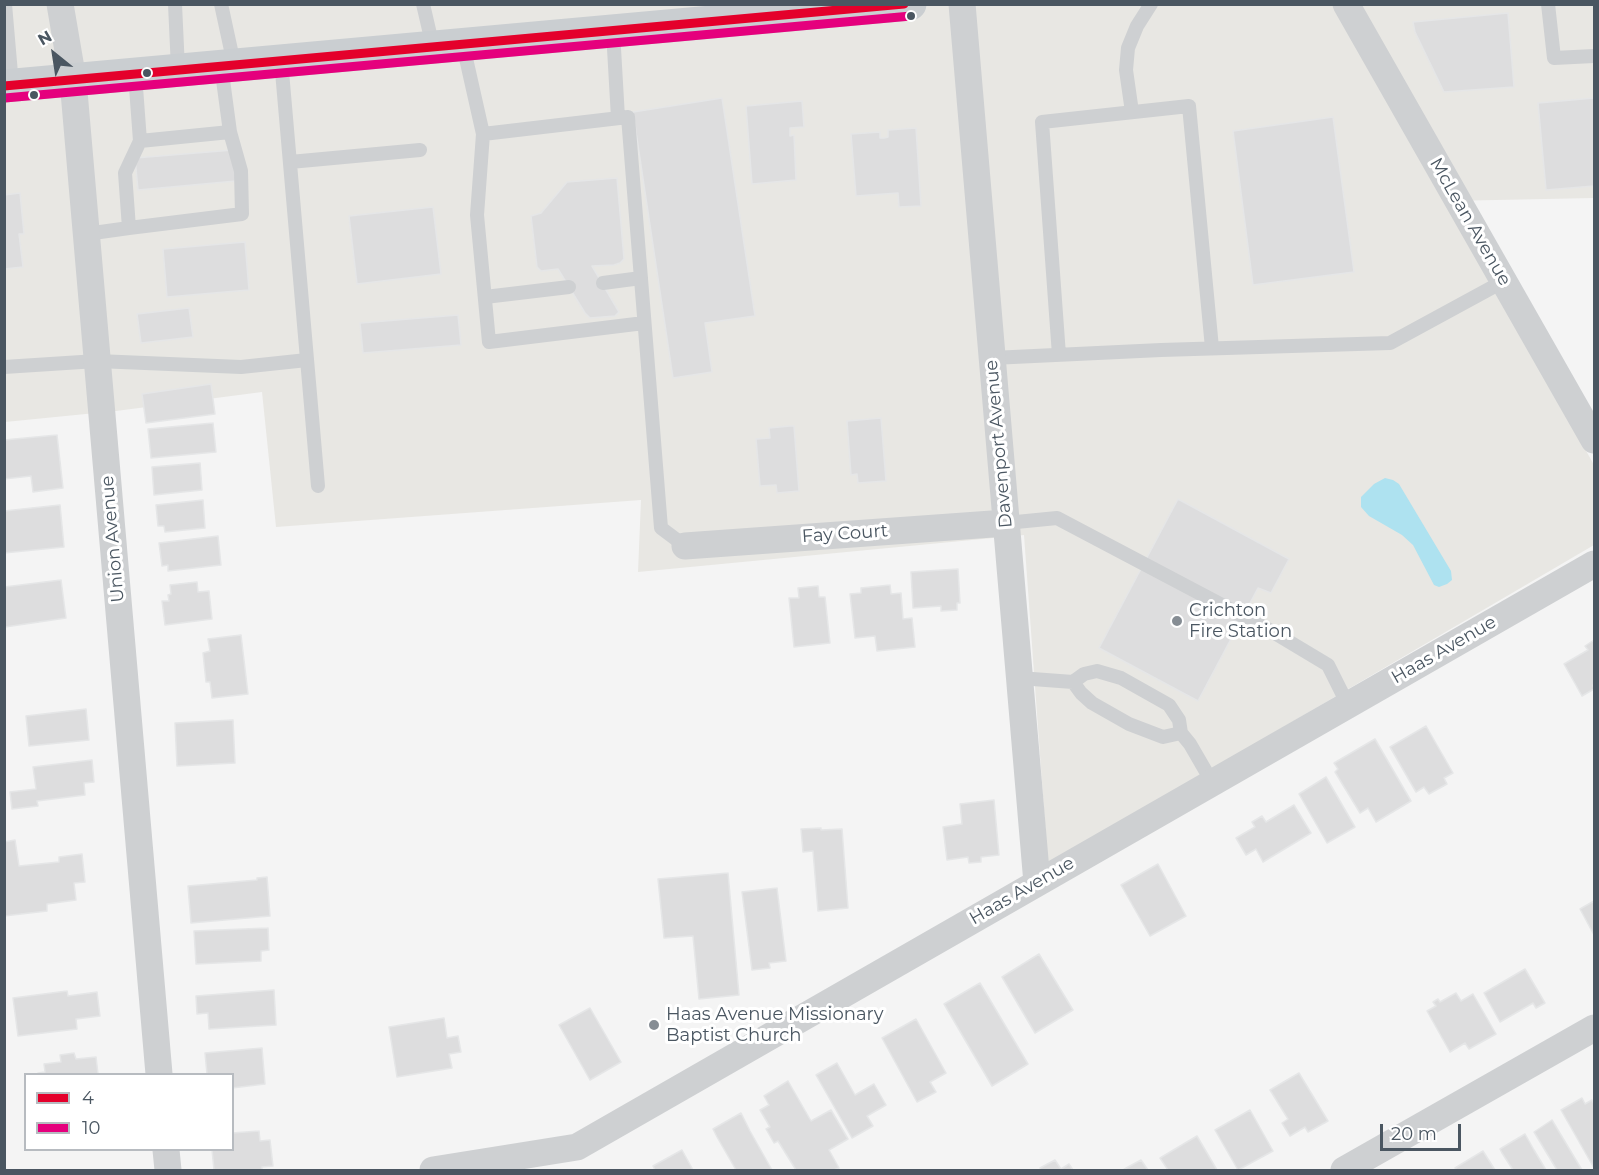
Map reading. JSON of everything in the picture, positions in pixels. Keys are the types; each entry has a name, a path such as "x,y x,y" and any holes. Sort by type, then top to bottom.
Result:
{"main road":[{"path":"8,85 614,31 698,14 910,4"}],"street":[{"name":"Union Avenue","path":"60,4 72,80 159,1073"},
{"name":"Davenport Avenue","path":"962,4 1037,883"},
{"name":"McLean Avenue","path":"1346,4 1594,440"},
{"name":"Fay Court","path":"685,546 1006,523"},
{"name":"Haas Avenue","path":"433,1170 578,1159 1037,883 1594,564"},
{"path":"1344,1170 1594,1028"},
{"path":"166,1151 168,1170"}],"lane":[{"path":"5,4 8,85"},
{"path":"175,4 178,69"},
{"path":"86,234 242,214 241,171 230,132 228,65 221,4"},
{"path":"423,4 448,46 483,134 477,215 489,342 644,323"},
{"path":"1132,112 1126,70 1128,48 1137,26 1151,4"},
{"path":"1548,4 1554,58 1594,56"},
{"path":"614,31 618,118"},
{"path":"281,60 318,486"},
{"path":"129,228 125,173 140,141 135,74"},
{"path":"1059,355 1042,122 1188,106 1212,348"},
{"path":"483,134 628,117 661,528 685,546"},
{"path":"140,141 230,132"},
{"path":"290,162 420,150"},
{"path":"603,283 641,278"},
{"path":"992,358 1390,343 1504,281"},
{"path":"485,297 569,287"},
{"path":"4,367 97,361 241,367 307,360"},
{"path":"1006,523 1057,518 1273,632 1328,665 1348,705"},
{"path":"1019,678 1073,681 1084,674 1097,671 1122,678 1169,705 1179,720 1181,733 1212,782"},
{"path":"1073,681 1092,703 1129,724 1162,737 1181,733"}],"shaded area":[{"path":"4,5 1594,5 1594,198 1447,201 1594,465 1594,545 1048,865 1024,535 638,572 641,500 276,527 262,392 116,411 5,422"}],"water":[{"path":"1385,478 1399,484 1451,571 1452,580 1447,584 1439,587 1434,585 1413,545 1402,535 1369,516 1361,507 1361,497 1374,484"}],"building":[{"path":"1508,13 1514,87 1444,92 1415,32 1413,22"},
{"path":"722,98 755,316 705,323 712,372 673,378 633,112"},
{"path":"1594,98 1594,186 1546,190 1538,103"},
{"path":"802,101 804,127 790,128 790,136 794,135 796,180 752,184 746,106"},
{"path":"1333,117 1354,272 1253,285 1233,131"},
{"path":"916,128 921,206 899,207 898,193 856,196 851,134 880,132 880,138 884,138 888,137 888,130"},
{"path":"233,150 236,181 138,190 135,158"},
{"path":"617,178 624,259 614,265 592,266 619,312 615,316 590,318 558,269 541,271 537,267 531,216 541,213 567,182"},
{"path":"20,193 24,234 19,234 23,267 4,269 4,195"},
{"path":"433,207 441,274 357,284 349,216"},
{"path":"245,242 249,290 167,297 163,249"},
{"path":"189,308 193,337 141,343 137,314"},
{"path":"458,315 461,345 363,353 360,323"},
{"path":"211,384 215,414 146,423 142,394"},
{"path":"881,418 886,481 858,483 857,474 851,475 847,421"},
{"path":"213,423 216,452 151,458 148,429"},
{"path":"794,426 799,491 777,493 776,485 760,486 756,439 770,438 769,428"},
{"path":"57,435 63,488 33,492 31,476 4,479 4,440"},
{"path":"200,463 202,490 154,495 152,467"},
{"name":"Crichton Fire Station","path":"1178,499 1289,559 1271,593 1258,588 1198,701 1099,648"},
{"path":"203,500 205,528 165,532 164,526 158,526 156,505"},
{"path":"60,505 64,547 4,553 4,511"},
{"path":"218,536 221,565 168,571 168,565 162,566 159,543"},
{"path":"958,569 960,603 957,603 957,610 941,611 941,606 913,608 911,572"},
{"path":"61,580 66,618 5,627 4,587"},
{"path":"197,582 198,592 209,591 212,619 165,625 162,601 169,601 170,585"},
{"path":"890,585 891,594 901,593 903,619 912,618 915,647 877,651 875,636 855,638 850,594 861,593 861,588"},
{"path":"818,586 819,597 825,597 830,643 794,647 789,598 799,598 798,588"},
{"path":"241,635 248,694 212,698 210,682 206,682 203,653 210,651 208,639"},
{"path":"1594,640 1594,689 1582,696 1564,664 1588,650 1585,646"},
{"path":"86,709 89,740 29,746 26,716"},
{"path":"233,720 235,763 177,766 175,723"},
{"path":"1426,726 1453,773 1444,778 1447,784 1429,794 1424,787 1416,792 1390,747"},
{"path":"1375,739 1411,801 1376,822 1368,808 1360,813 1335,772 1338,769 1334,763"},
{"path":"92,760 94,782 84,783 85,795 37,801 38,806 12,809 10,792 36,789 33,767"},
{"path":"1326,777 1355,827 1327,843 1299,794"},
{"path":"994,800 999,855 981,857 981,862 969,863 968,857 947,860 943,827 962,824 960,804"},
{"path":"1294,805 1311,833 1263,862 1256,849 1246,855 1236,838 1255,827 1252,822 1262,816 1266,822"},
{"path":"821,828 821,830 842,829 848,908 818,911 813,851 803,852 801,829"},
{"path":"15,840 19,866 59,862 59,857 82,854 85,882 74,883 76,900 47,904 47,911 4,916 4,842"},
{"path":"1158,864 1186,916 1150,936 1121,885"},
{"path":"728,873 739,995 699,999 693,936 664,938 658,879"},
{"path":"267,877 270,916 191,923 188,886 257,880 257,878"},
{"path":"777,888 786,961 769,963 770,968 752,970 742,892"},
{"path":"1594,901 1594,935 1580,909"},
{"path":"268,928 269,950 261,951 261,961 196,964 194,931"},
{"path":"1039,954 1073,1010 1035,1033 1002,977"},
{"path":"1525,969 1545,1003 1536,1008 1533,1003 1500,1022 1484,993"},
{"path":"980,983 1028,1064 992,1086 944,1004"},
{"path":"274,990 276,1025 209,1029 208,1013 197,1014 196,996"},
{"path":"67,991 68,996 97,992 100,1016 76,1019 77,1029 18,1036 13,998"},
{"path":"1456,993 1461,1001 1473,994 1496,1034 1469,1049 1465,1043 1450,1052 1427,1011 1436,1006 1433,1002 1438,999 1440,1002"},
{"path":"590,1008 621,1062 590,1080 559,1025"},
{"path":"444,1018 447,1038 458,1036 461,1052 449,1054 452,1068 397,1077 389,1027"},
{"path":"916,1019 946,1073 930,1082 936,1092 917,1102 882,1038"},
{"path":"262,1048 265,1084 234,1088 234,1073 207,1073 205,1053"},
{"path":"74,1053 76,1059 96,1057 98,1073 38,1073 45,1072 44,1064 61,1062 60,1055"},
{"path":"837,1063 855,1095 874,1084 886,1105 867,1116 873,1126 852,1138 816,1075"},
{"path":"1299,1073 1328,1121 1308,1132 1305,1127 1290,1136 1282,1123 1288,1119 1270,1090"},
{"path":"788,1081 811,1121 831,1110 848,1139 829,1150 839,1168 796,1170 778,1141 774,1143 766,1129 770,1127 760,1110 769,1105 764,1096"},
{"path":"1582,1098 1585,1104 1592,1100 1594,1104 1594,1168 1561,1110"},
{"path":"1250,1110 1273,1151 1238,1170 1215,1130"},
{"path":"741,1113 772,1170 736,1170 717,1137 713,1129"},
{"path":"1552,1120 1582,1170 1557,1170 1534,1132"},
{"path":"259,1131 260,1141 270,1140 273,1166 262,1167 262,1170 214,1170 212,1151 234,1151 234,1133"},
{"path":"1525,1134 1546,1170 1513,1170 1502,1153 1500,1149"},
{"path":"1197,1136 1217,1170 1168,1170 1160,1158"},
{"path":"682,1150 693,1170 655,1170 653,1166"},
{"path":"1483,1151 1495,1170 1457,1170 1455,1168"},
{"path":"1055,1160 1061,1169 1069,1164 1073,1170 1041,1170 1040,1168"},
{"path":"1141,1160 1148,1170 1123,1170 1128,1167"}],"transit line":[{"name":"4","path":"4,86 904,4"},
{"name":"10","path":"5,98 911,16"}],"place":[{"name":"Crichton Fire Station","path":"1177,621"},
{"name":"Haas Avenue Missionary Baptist Church","path":"654,1025"}]}
